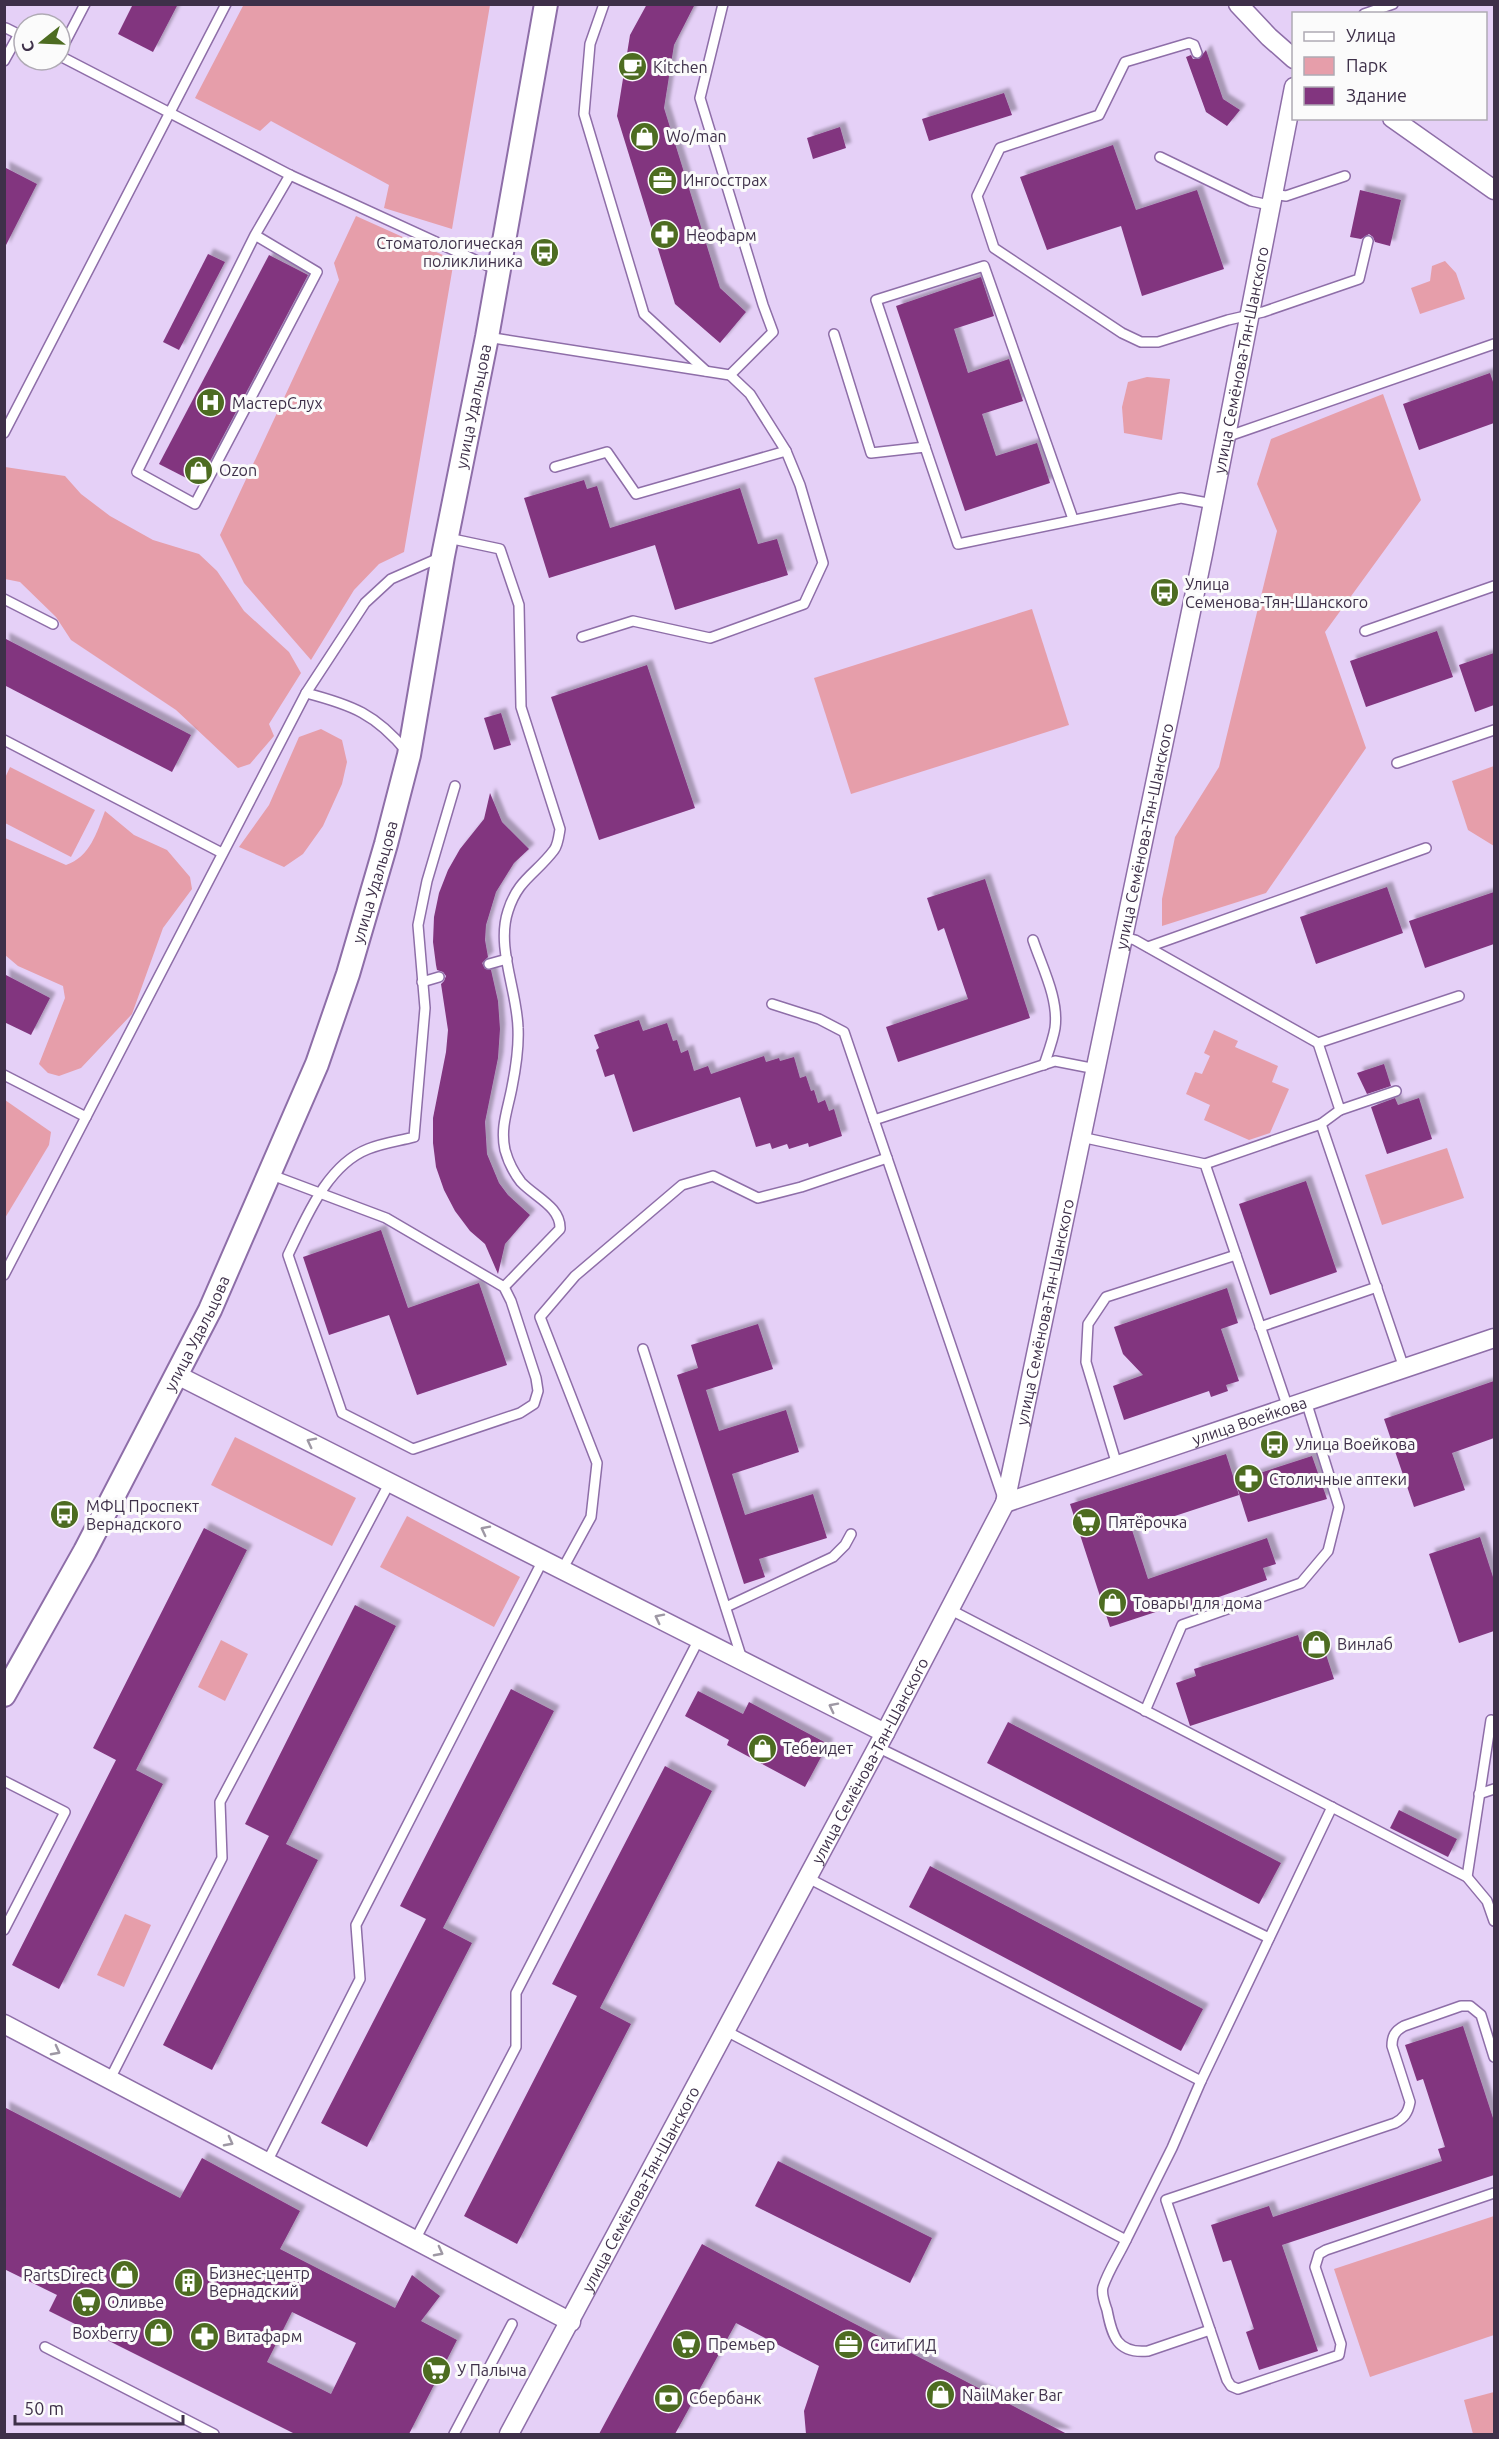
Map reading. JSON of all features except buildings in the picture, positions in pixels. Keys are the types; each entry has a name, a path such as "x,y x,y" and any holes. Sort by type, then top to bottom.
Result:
{"street":[{"name":"улица Удальцова","path":"4,1695 84,1551 210,1310 317,1064 348,974 387,844 409,755 445,547 487,337 497,270 546,4"},
{"path":"1238,4 1290,51"},
{"name":"улица Семёнова-Тян-Шанского","path":"509,2434 808,1878 1005,1503 1213,504 1292,92"},
{"path":"1395,120 1494,190"},
{"name":"улица Воейкова","path":"1005,1503 1494,1338"},
{"path":"177,1375 743,1661 881,1740"},
{"path":"4,2024 571,2322"}],"lane":[{"path":"72,29 84,4"},
{"path":"4,433 226,4"},
{"path":"604,4 590,44 584,114 644,314 706,372"},
{"path":"723,4 700,98 773,332 730,375"},
{"path":"1370,12 1393,4"},
{"path":"1197,53 1194,45 1189,42 1125,62 1099,115 1000,148 977,196 994,248 1122,333 1141,342 1158,342 1359,279 1368,241"},
{"path":"72,60 290,175 497,270"},
{"path":"1160,157 1251,201 1286,196 1345,176"},
{"path":"255,235 317,272 195,504 137,472 255,235 290,175"},
{"path":"1073,519 984,266 876,300 958,544 1181,498 1213,504"},
{"path":"834,334 871,453 924,447"},
{"path":"487,337 730,375 750,394 786,451 800,485 823,563 804,604 710,638 633,621 582,637"},
{"path":"1226,436 1494,344"},
{"path":"555,467 607,452 636,494 786,451"},
{"path":"4,1275 306,693 365,603 391,579 445,547 500,549 519,605 521,707 560,829 555,849 528,876 512,900 504,927 507,959 516,999 518,1029 517,1060 503,1124 505,1150 515,1173 522,1183 557,1213 560,1229 504,1287"},
{"path":"1365,631 1494,586"},
{"path":"4,598 53,624"},
{"path":"306,693 346,703 375,720 409,755"},
{"path":"1397,763 1494,730"},
{"path":"4,740 222,853"},
{"path":"269,1174 318,1193 386,1218 504,1287 511,1301 536,1378 538,1391 534,1404 520,1413 413,1449 342,1413 288,1255 318,1193 349,1161 367,1149 414,1137 425,1008 418,926 427,881 455,786"},
{"path":"1148,947 1426,848"},
{"path":"1123,937 1148,947 1318,1043 1340,1110"},
{"path":"1034,940 1056,1016 1054,1034 1044,1065"},
{"path":"489,964 507,959"},
{"path":"422,982 439,977"},
{"path":"1318,1043 1459,996"},
{"path":"772,1004 819,1019 844,1032 1005,1503"},
{"path":"874,1120 1055,1061 1096,1070"},
{"path":"4,1075 86,1117"},
{"path":"1081,1137 1204,1164 1322,1124 1340,1110 1396,1091"},
{"path":"1322,1124 1404,1368"},
{"path":"562,1570 591,1517 597,1463 540,1317 575,1276 682,1185 713,1176 758,1198 801,1187 887,1158"},
{"path":"1204,1164 1288,1407"},
{"path":"1117,1465 1086,1362 1088,1324 1107,1297 1236,1255"},
{"path":"1260,1327 1377,1287"},
{"path":"643,1349 743,1661"},
{"path":"1145,1711 1182,1625 1301,1583 1328,1551 1339,1507 1306,1401"},
{"path":"110,2079 222,1858 220,1802 390,1482"},
{"path":"726,1606 833,1557 845,1545 851,1534"},
{"path":"267,2162 360,1979 356,1925 543,1560"},
{"path":"949,1609 1467,1877 1487,1901 1494,1921"},
{"path":"415,2240 516,2047 516,1993 699,1639"},
{"path":"1467,1877 1491,1720"},
{"path":"881,1740 1269,1938"},
{"path":"4,1781 65,1812 4,1930"},
{"path":"1479,1794 1494,1789"},
{"path":"1210,2330 1148,2351 1138,2352 1128,2349 1111,2333 1102,2289 1172,2148 1201,2081 1332,1807"},
{"path":"808,1878 1201,2081"},
{"path":"1494,2057 1481,2015 1470,2006 1461,2006 1404,2026 1396,2030 1392,2037 1392,2046 1410,2102 1404,2118 1166,2200 1227,2380 1238,2389 1334,2358 1341,2351 1341,2344 1316,2267 1319,2254 1494,2193"},
{"path":"726,2031 1126,2240"},
{"path":"454,2434 512,2324"},
{"path":"45,2347 214,2434"}],"green space":[{"path":"244,4 490,5 452,229 384,208 389,185 271,121 260,131 195,98"},
{"path":"356,216 454,260 404,552 379,564 354,590 311,660 244,583 220,535 339,280 334,263"},
{"path":"1445,261 1456,273 1465,299 1420,314 1411,288 1430,281 1432,266"},
{"path":"1147,377 1170,379 1162,440 1124,433 1122,407 1128,382"},
{"path":"1383,394 1421,500 1325,632 1366,748 1266,893 1162,926 1162,899 1175,837 1219,767 1277,531 1257,484 1271,439"},
{"path":"5,467 65,476 81,494 110,516 153,540 199,554 217,571 244,611 289,652 301,673 269,724 274,736 250,764 238,768 176,710 71,640 56,617 20,582 5,579"},
{"path":"1032,609 1069,725 851,794 814,678"},
{"path":"321,729 342,740 347,762 342,784 323,826 303,854 284,867 239,847 269,805 299,737"},
{"path":"1494,766 1494,846 1468,830 1452,781"},
{"path":"10,767 95,810 71,857 5,823 5,778"},
{"path":"105,811 134,835 167,850 190,877 192,889 163,928 132,1014 81,1068 59,1076 48,1073 39,1064 65,998 63,986 18,966 5,955 5,838 66,865 87,850"},
{"path":"1214,1030 1238,1041 1235,1047 1278,1066 1272,1082 1289,1089 1270,1133 1249,1140 1204,1120 1210,1105 1186,1094 1195,1072 1202,1074 1210,1056 1204,1053"},
{"path":"5,1100 51,1132 49,1145 5,1218"},
{"path":"1447,1148 1464,1198 1382,1225 1365,1175"},
{"path":"235,1437 356,1498 332,1546 211,1485"},
{"path":"407,1516 520,1577 494,1627 380,1567"},
{"path":"221,1640 248,1654 225,1701 198,1687"},
{"path":"125,1914 151,1925 124,1987 97,1975"},
{"path":"1494,2216 1494,2335 1370,2377 1334,2269"},
{"path":"1494,2392 1494,2434 1473,2434 1464,2400"}],"place":[{"name":"Kitchen","path":"632,67"},
{"name":"Wo/man","path":"645,136"},
{"name":"Ингосстрах","path":"662,180"},
{"name":"Неофарм","path":"665,235"},
{"name":"Стоматологическая поликлиника","path":"544,252"},
{"name":"МастерСлух","path":"211,403"},
{"name":"Ozon","path":"198,470"},
{"name":"Улица Семенова-Тян-Шанского","path":"1164,593"},
{"name":"Улица Воейкова","path":"1274,1444"},
{"name":"Столичные аптеки","path":"1248,1479"},
{"name":"МФЦ Проспект Вернадского","path":"65,1515"},
{"name":"Пятёрочка","path":"1087,1522"},
{"name":"Товары для дома","path":"1112,1603"},
{"name":"Винлаб","path":"1316,1644"},
{"name":"Тебеидет","path":"762,1748"},
{"name":"PartsDirect","path":"125,2275"},
{"name":"Бизнес-центр Вернадский","path":"188,2282"},
{"name":"Оливье","path":"86,2302"},
{"name":"Boxberry","path":"159,2333"},
{"name":"Витафарм","path":"205,2336"},
{"name":"Премьер","path":"687,2344"},
{"name":"СитиГИД","path":"849,2345"},
{"name":"У Палыча","path":"436,2370"},
{"name":"NailMaker Bar","path":"941,2395"},
{"name":"Сбербанк","path":"668,2398"}]}
